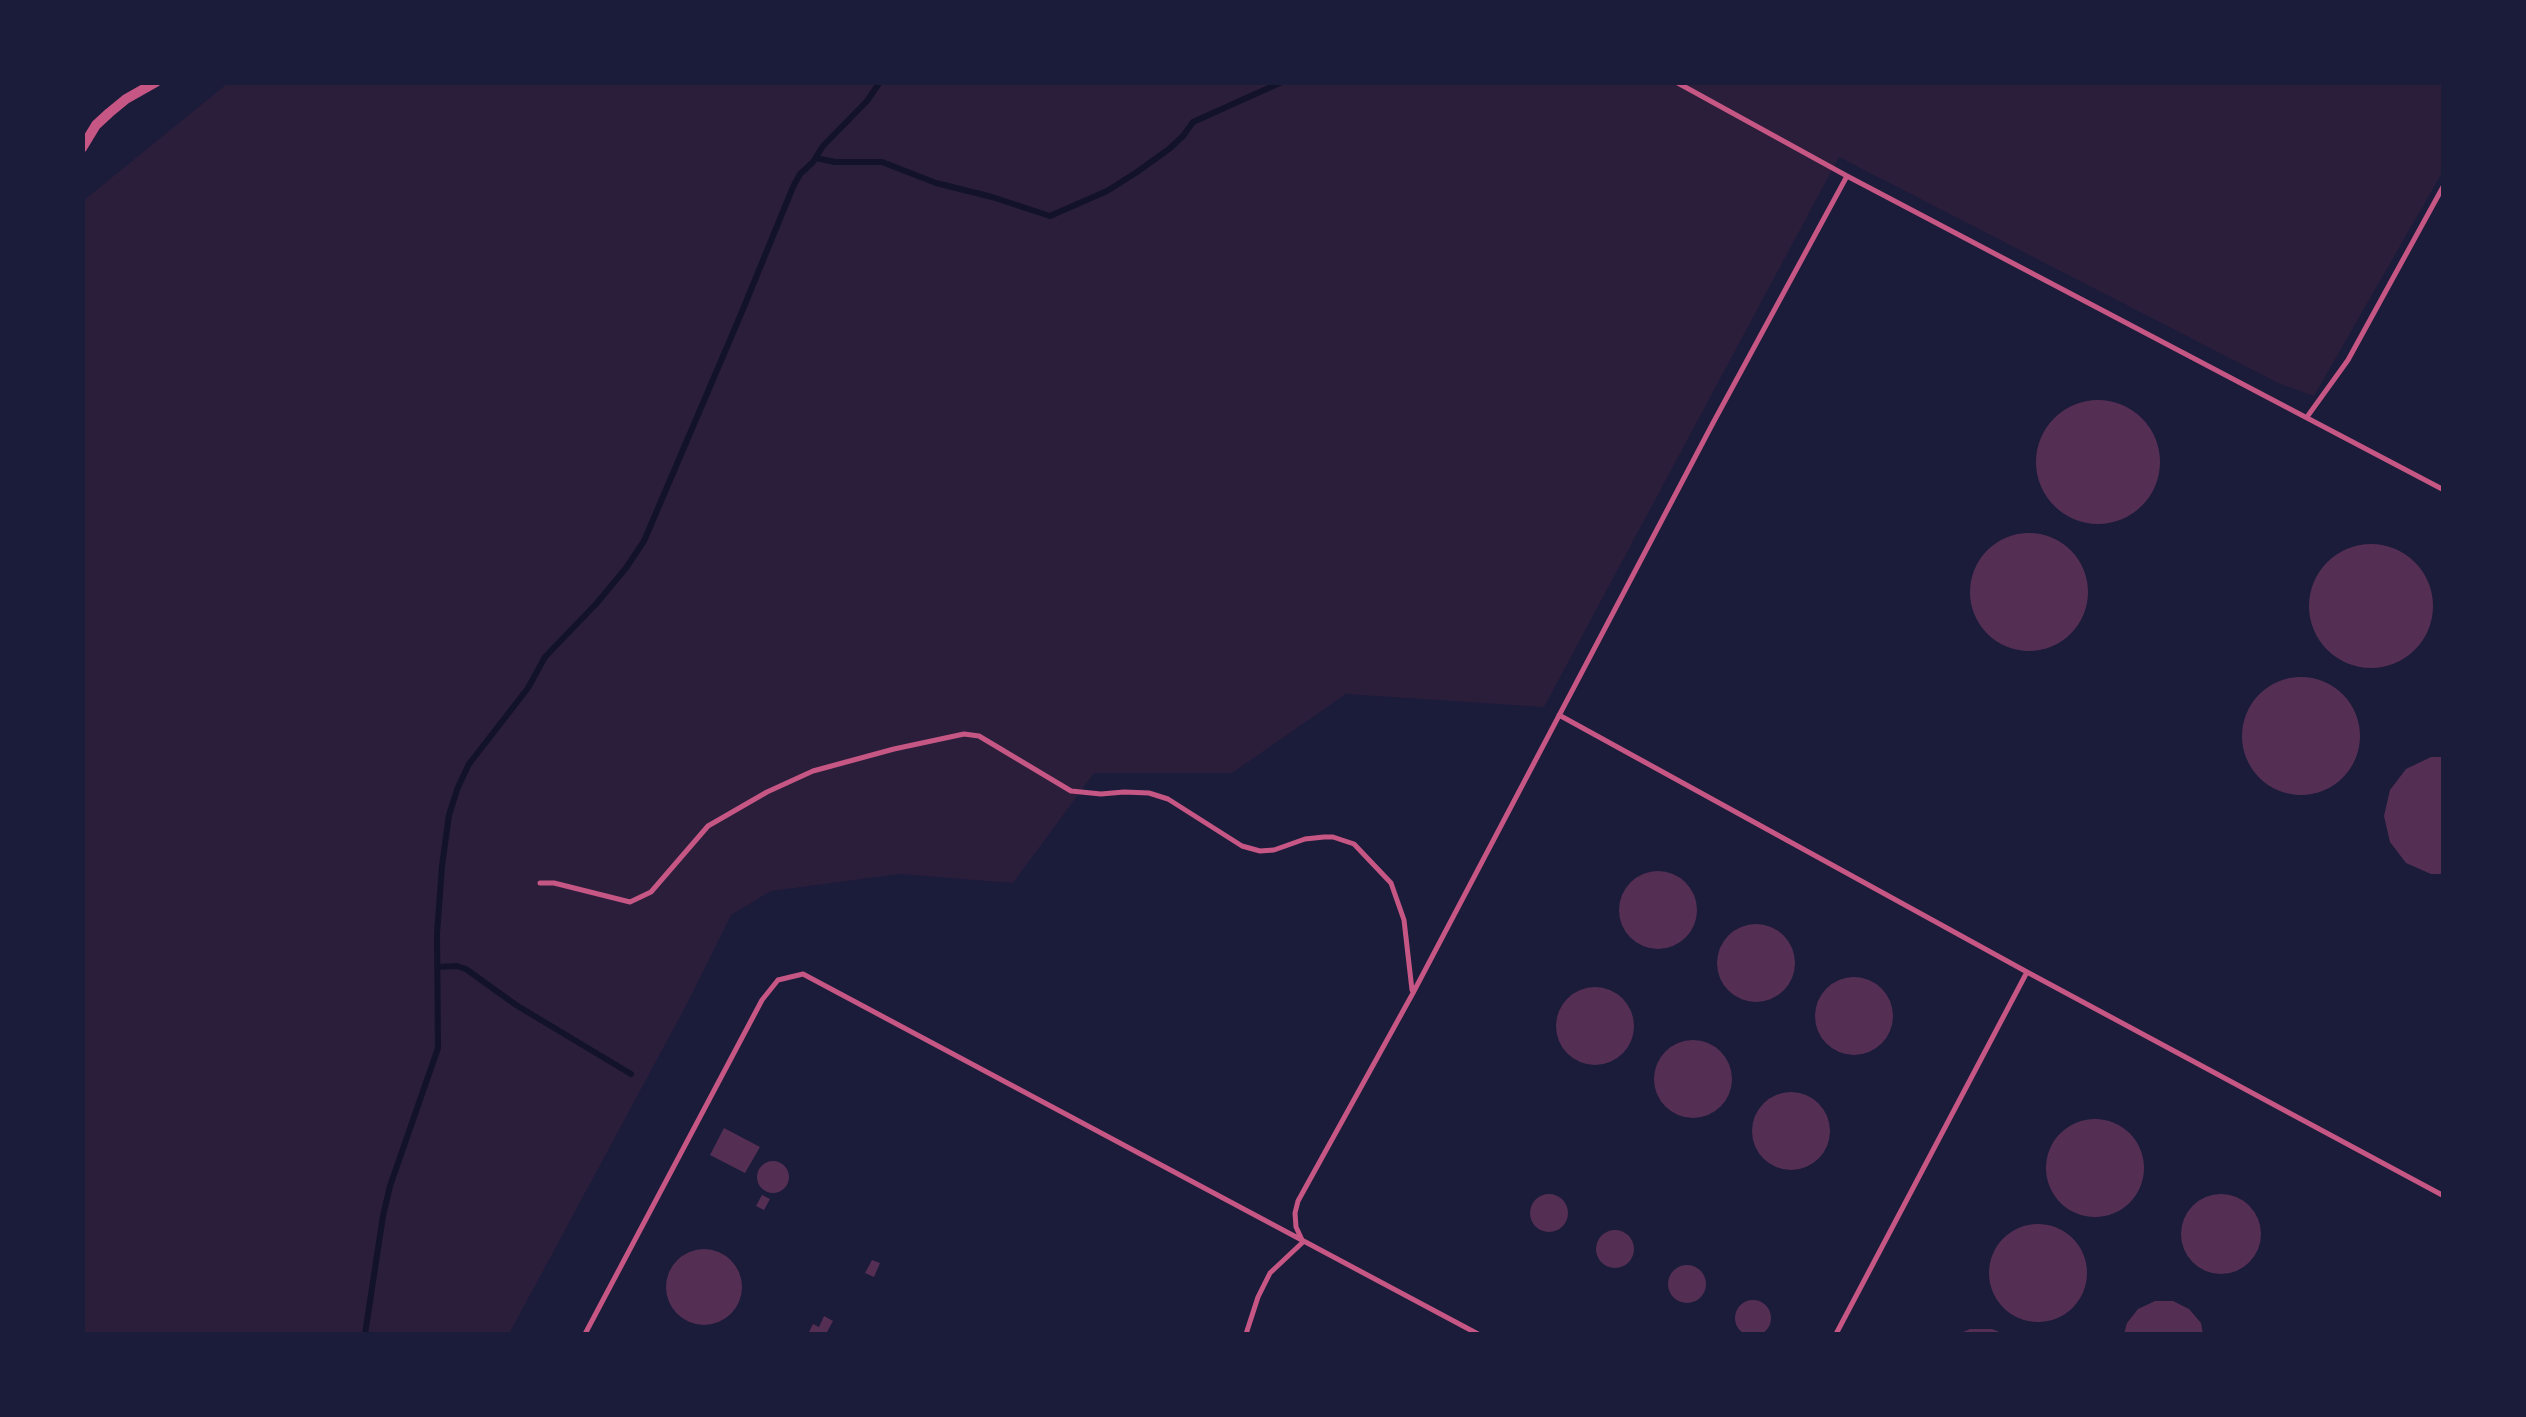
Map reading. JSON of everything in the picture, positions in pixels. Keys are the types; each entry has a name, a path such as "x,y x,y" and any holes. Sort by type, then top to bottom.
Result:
{"street":[{"path":"82,148 96,124 156,82"}],"lane":[{"path":"1676,82 2444,490"},
{"path":"1303,1242 1296,1227 1298,1201 1847,176"},
{"path":"2307,417 2348,360 2444,185"},
{"path":"1558,715 2444,1196"},
{"path":"540,883 554,882 630,902 651,892 708,826 767,792 813,772 964,734 979,736 1071,791 1149,793 1168,799 1242,846 1274,850 1324,837 1354,844 1391,883 1404,920 1412,993"},
{"path":"1836,1334 2027,972"},
{"path":"585,1334 762,1000 778,980 803,974 1478,1334"},
{"path":"1246,1334 1270,1274 1303,1242"}],"shaded area":[{"path":"228,83 2443,83 2443,171 2314,396 2278,383 1839,157 1544,707 1346,694 1232,773 1094,773 1013,883 900,874 771,891 731,915 509,1334 83,1334 83,201"}],"building":[{"path":"2098,400 2122,404 2142,418 2156,438 2160,462 2156,486 2142,506 2122,520 2098,524 2074,520 2054,506 2040,486 2036,462 2040,438 2054,418 2074,404"},
{"path":"2029,533 2052,537 2071,550 2084,569 2088,592 2084,615 2071,634 2052,647 2029,651 2006,647 1987,634 1974,615 1970,592 1974,569 1987,550 2006,537"},
{"path":"2371,544 2395,548 2415,562 2429,582 2433,606 2429,630 2415,650 2395,664 2371,668 2347,664 2327,650 2313,630 2309,606 2313,582 2327,562 2347,548"},
{"path":"2301,677 2324,681 2343,694 2356,713 2360,736 2356,759 2343,778 2324,791 2301,795 2278,791 2259,778 2246,759 2242,736 2246,713 2259,694 2278,681"},
{"path":"2431,757 2444,757 2444,874 2431,874 2406,863 2390,842 2384,816 2390,790 2406,769"},
{"path":"1658,871 1673,874 1685,883 1694,895 1694,925 1685,937 1673,946 1658,949 1643,946 1631,937 1622,925 1619,910 1622,895 1631,883 1643,874"},
{"path":"1756,924 1771,927 1783,936 1792,948 1792,978 1783,990 1771,999 1756,1002 1741,999 1729,990 1720,978 1717,963 1720,948 1729,936 1741,927"},
{"path":"1854,977 1869,980 1881,989 1890,1001 1890,1031 1881,1043 1869,1052 1854,1055 1839,1052 1827,1043 1818,1031 1815,1016 1818,1001 1827,989 1839,980"},
{"path":"1595,987 1610,990 1622,999 1631,1011 1631,1041 1622,1053 1610,1062 1595,1065 1580,1062 1568,1053 1559,1041 1556,1026 1559,1011 1568,999 1580,990"},
{"path":"1693,1040 1708,1043 1720,1052 1729,1064 1729,1094 1720,1106 1708,1115 1693,1118 1678,1115 1666,1106 1657,1094 1654,1079 1657,1064 1666,1052 1678,1043"},
{"path":"1791,1092 1806,1095 1818,1104 1827,1116 1827,1146 1818,1158 1806,1167 1791,1170 1776,1167 1764,1158 1755,1146 1752,1131 1755,1116 1764,1104 1776,1095"},
{"path":"2095,1119 2114,1123 2130,1133 2140,1149 2144,1168 2140,1187 2130,1203 2114,1213 2095,1217 2076,1213 2060,1203 2050,1187 2046,1168 2050,1149 2060,1133 2076,1123"},
{"path":"724,1128 760,1147 745,1173 710,1155"},
{"path":"773,1161 784,1166 789,1177 784,1188 773,1193 762,1188 757,1177 762,1166"},
{"path":"1549,1194 1562,1200 1568,1213 1562,1226 1549,1232 1536,1226 1530,1213 1536,1200"},
{"path":"2221,1194 2236,1197 2249,1206 2258,1219 2258,1249 2249,1262 2236,1271 2221,1274 2206,1271 2193,1262 2184,1249 2181,1234 2184,1219 2193,1206 2206,1197"},
{"path":"762,1195 770,1199 764,1210 756,1206"},
{"path":"2038,1224 2057,1228 2073,1238 2083,1254 2087,1273 2083,1292 2073,1308 2057,1318 2038,1322 2019,1318 2003,1308 1993,1292 1989,1273 1993,1254 2003,1238 2019,1228"},
{"path":"1615,1230 1628,1236 1634,1249 1628,1262 1615,1268 1602,1262 1596,1249 1602,1236"},
{"path":"704,1249 731,1260 742,1287 731,1314 704,1325 677,1314 666,1287 677,1260"},
{"path":"872,1260 880,1263 874,1277 865,1273"},
{"path":"1687,1265 1700,1271 1706,1284 1700,1297 1687,1303 1674,1297 1668,1284 1674,1271"},
{"path":"1753,1300 1766,1305 1771,1318 1766,1331 1753,1336 1740,1331 1735,1318 1740,1305"},
{"path":"2155,1301 2173,1301 2189,1309 2201,1323 2203,1334 2124,1334 2138,1309"},
{"path":"824,1316 833,1321 827,1332 833,1334 808,1334 813,1324 819,1327"},
{"path":"1970,1329 1992,1329 2004,1334 1958,1334"}],"waterway":[{"path":"365,1334 390,1186 438,1048 437,934 442,866 449,815 458,787 469,764 528,688 545,657 596,604 644,541 793,187 823,146 880,82"},
{"path":"816,158 882,162 936,183 1050,216 1107,191 1137,172 1169,149 1193,122 1282,82"},
{"path":"437,967 466,969 516,1005 631,1074"}]}
